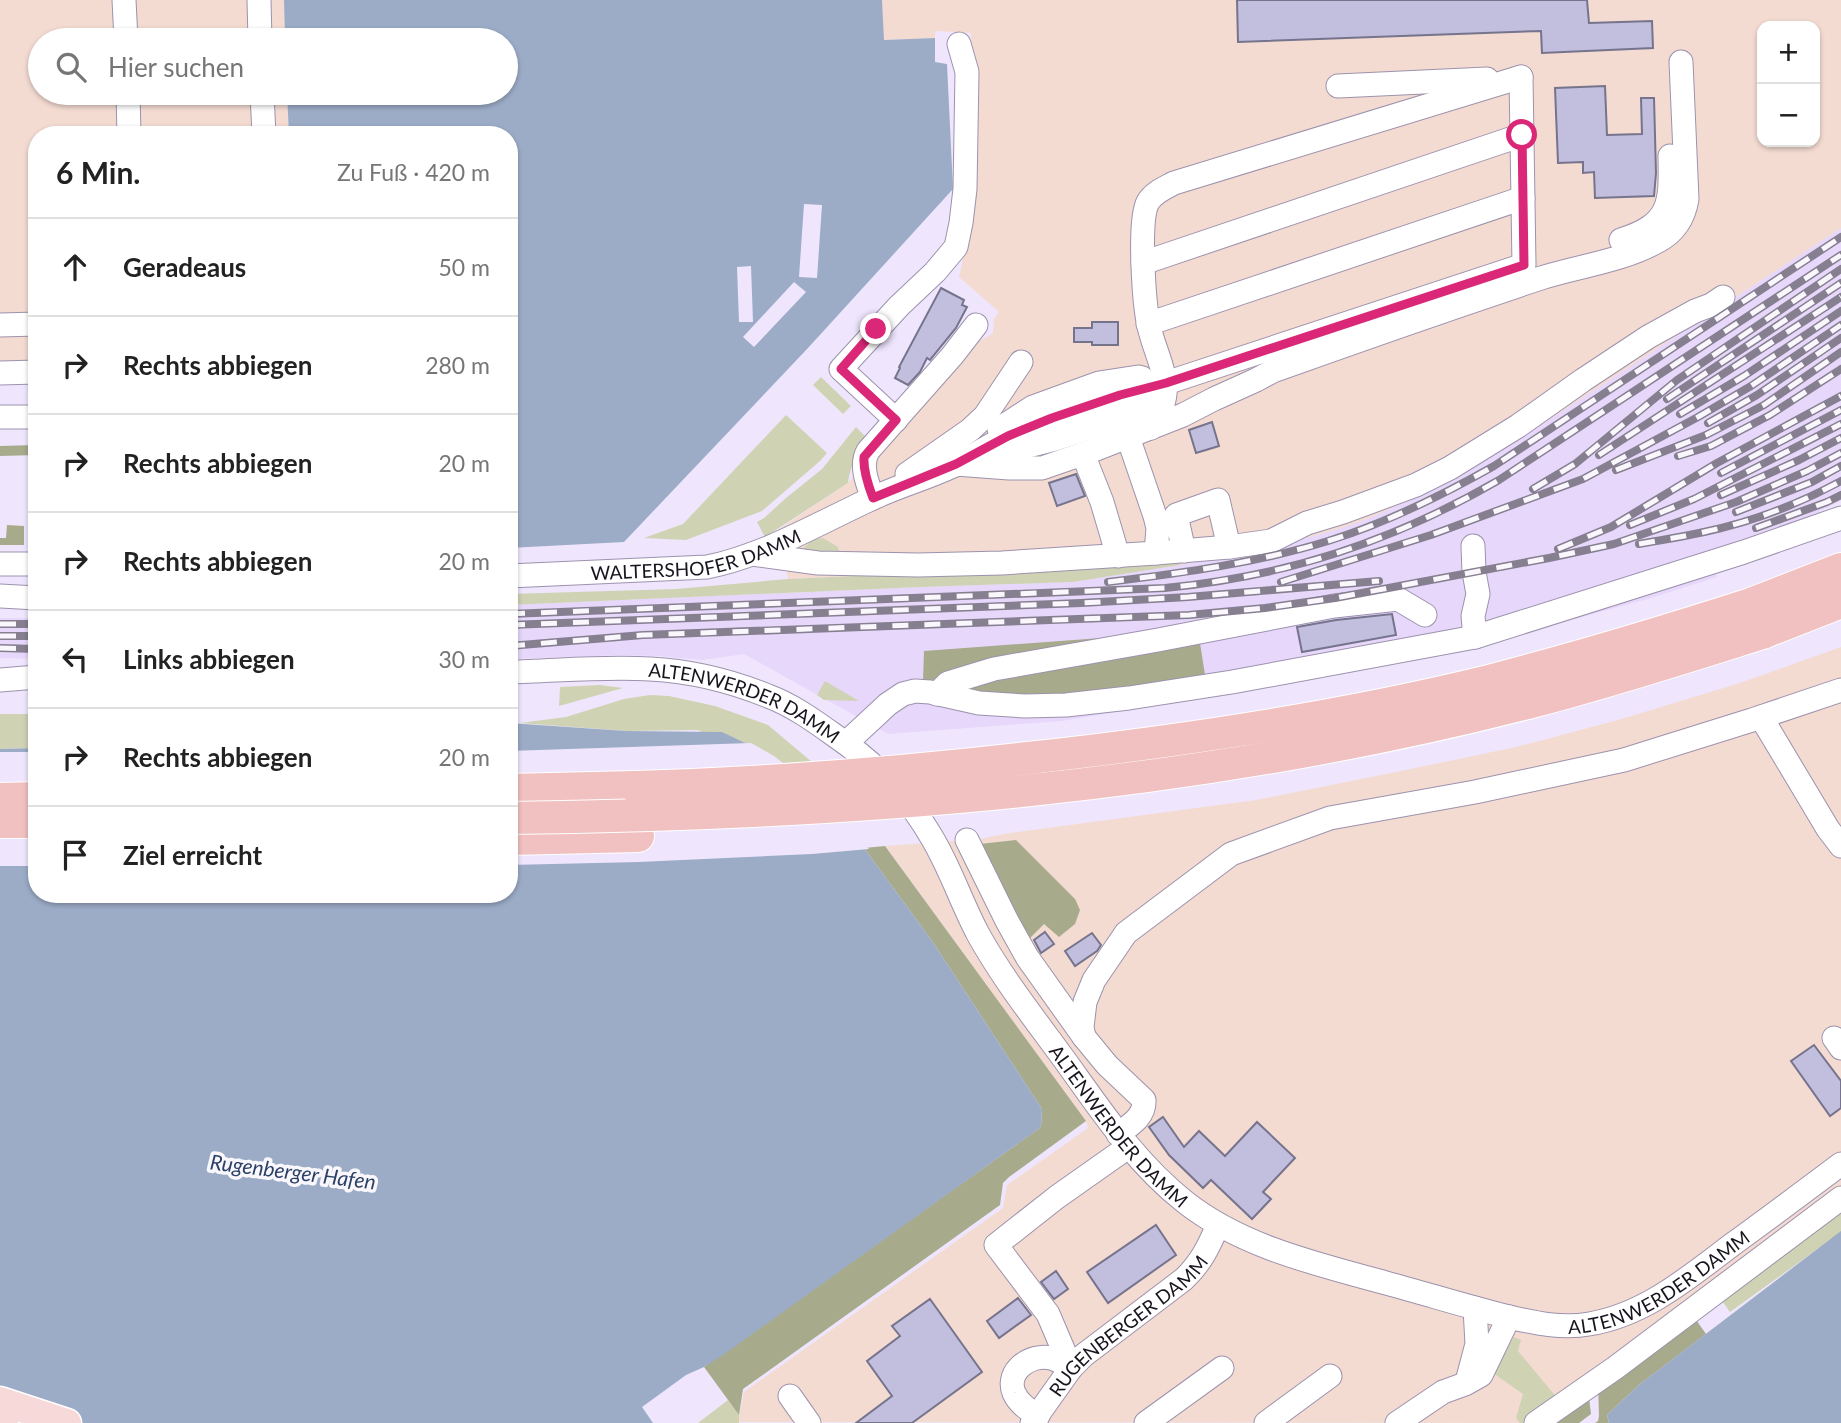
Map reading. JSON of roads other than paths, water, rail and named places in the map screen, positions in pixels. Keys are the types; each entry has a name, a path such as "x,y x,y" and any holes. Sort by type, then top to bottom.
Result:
{"highway":[{"path":"518,790 755,783 971,765 1211,736 1380,705 1500,678 1665,632 1751,604 1841,569"},
{"path":"518,818 638,817 869,805 1066,786 1186,770 1389,734 1533,701 1646,670 1762,633 1841,602"},
{"path":"518,839 810,826 1111,799 1210,784 1325,765 1539,719 1722,665 1841,622"},
{"path":"0,799 28,798"},
{"path":"0,822 28,822"},
{"path":"0,839 28,839"}],"main road":[{"path":"0,1401 67,1423"}],"street":[{"path":"124,0 125,28"},
{"path":"259,0 260,28"},
{"path":"896,420 841,369 891,314 936,272 956,247 965,189 967,98 967,72 959,44"},
{"path":"956,464 1042,468 1184,415 1273,371 1545,277 1571,263 1641,233 1662,217 1670,197 1669,97 1681,62 1687,199 1685,213 1678,225 1660,241 1645,247 1571,263"},
{"path":"873,498 956,464 1055,439 1119,418 1141,407 1166,383 1524,265 1521,77"},
{"path":"1338,86 1521,77"},
{"path":"1151,428 1159,418 1166,383 1148,324 1142,219 1148,202 1158,191 1174,183 1521,77"},
{"path":"128,105 129,126"},
{"path":"263,105 264,126"},
{"path":"1143,263 1522,135"},
{"path":"1148,324 1523,198"},
{"path":"752,555 818,563 1002,563 1137,555 1271,541 1307,523 1416,485 1495,440 1648,337 1723,297"},
{"path":"0,325 28,324"},
{"path":"873,498 867,484 864,457 976,326"},
{"path":"873,498 978,423 993,407 1021,362"},
{"path":"0,373 28,372"},
{"path":"956,464 985,439 1033,407 1099,383 1138,377 1166,383"},
{"path":"0,417 28,418"},
{"path":"1121,440 1158,528 1137,555"},
{"path":"1083,454 1102,502 1137,555"},
{"name":"WALTERSHOFER DAMM","path":"518,576 707,568 726,564 752,555 873,498"},
{"path":"1184,551 1176,516 1218,500 1229,547"},
{"path":"846,743 888,704 903,694 915,691 979,703 1066,705 1232,682 1475,637 1744,552 1841,518"},
{"path":"1473,545 1478,594 1473,616 1475,637"},
{"path":"0,564 28,565"},
{"path":"0,596 28,598"},
{"path":"937,694 948,682 994,669 1335,606 1398,599 1425,615"},
{"name":"ALTENWERDER DAMM","path":"518,672 648,668 693,674 770,696 799,711 846,743 879,772 932,836 979,936 1006,978 1123,1140 1161,1182 1185,1203 1218,1225 1280,1252 1509,1317 1536,1323 1585,1325 1624,1315 1678,1285 1841,1164"},
{"path":"0,680 28,678"},
{"path":"1084,1037 1082,1027 1089,991 1094,979 1126,933 1231,854 1330,818 1475,792 1623,760 1841,690"},
{"path":"1761,717 1841,846"},
{"path":"967,840 1027,957 1084,1037 1144,1100 1145,1109 1123,1140 996,1245 1048,1314 1072,1368"},
{"path":"1536,1423 1841,1198"},
{"name":"RUGENBERGER DAMM","path":"1035,1420 1072,1368 1099,1342 1196,1268 1206,1254 1218,1225"},
{"path":"1465,1384 1477,1344 1475,1308"},
{"path":"1397,1423 1443,1392 1481,1375 1509,1317"},
{"path":"1035,1420 1014,1394 1012,1383 1015,1371 1031,1358 1046,1357 1054,1358 1072,1368"},
{"path":"1146,1423 1222,1368"},
{"path":"1266,1423 1330,1376"},
{"path":"790,1396 809,1423"}],"water":[{"path":"284,0 882,0 884,40 935,38 935,62 947,64 953,189 808,348 624,542 518,548 518,126 289,126 288,105 518,105 518,28 285,28"},
{"name":"Rugenberger Hafen","path":"518,724 626,731 722,732 745,743 864,848 932,941 1042,1109 1041,1127 723,1355 686,1375 642,1407 653,1423 0,1423 0,749 28,748 28,903 518,903"},
{"path":"1841,1231 1841,1423 1609,1423 1607,1415 1640,1384"}],"railway":[{"path":"1108,582 1191,571 1301,549 1350,534 1413,508 1494,466 1841,237"},
{"path":"518,614 1165,588 1254,575 1296,565 1338,553 1419,521 1499,480 1841,255"},
{"path":"1533,489 1575,464 1677,380 1841,269"},
{"path":"1667,399 1841,283"},
{"path":"1599,455 1841,297"},
{"path":"1680,414 1744,376 1841,311"},
{"path":"1281,582 1431,535 1583,479 1751,386 1841,325"},
{"path":"1708,423 1757,395 1841,338"},
{"path":"1616,470 1706,435 1764,405 1841,352"},
{"path":"1678,456 1711,446 1770,415 1841,369"},
{"path":"1558,549 1611,527 1717,463 1841,396"},
{"path":"1721,473 1841,410"},
{"path":"1630,525 1694,499 1841,424"},
{"path":"1721,495 1841,438"},
{"path":"518,645 643,635 1189,615 1335,598 1614,544 1736,502 1841,453"},
{"path":"1736,512 1812,482 1841,466"},
{"path":"1639,544 1696,534 1757,518 1792,505 1841,481"},
{"path":"1756,528 1841,495"},
{"path":"518,625 1081,603 1379,581"},
{"path":"0,624 28,624"},
{"path":"0,636 28,636"},
{"path":"0,648 28,649"}]}
